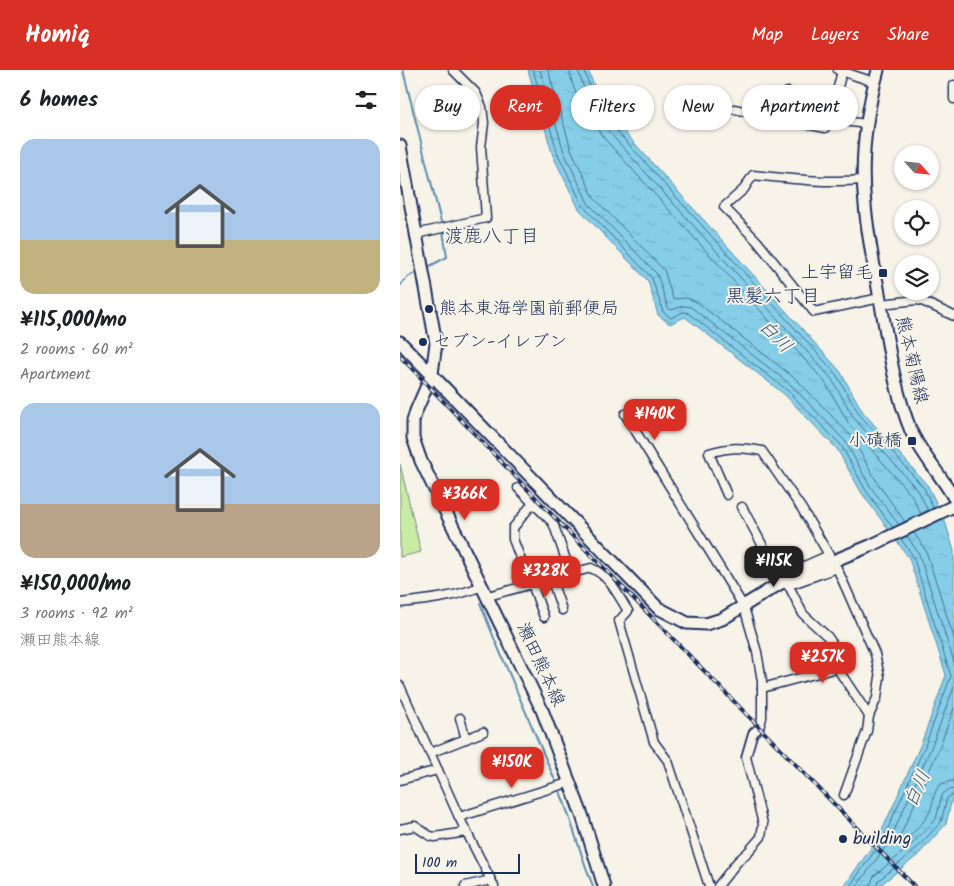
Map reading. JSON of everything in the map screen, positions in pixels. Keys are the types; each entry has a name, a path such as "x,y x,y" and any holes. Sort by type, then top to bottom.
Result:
{"main road":[{"name":"熊本菊陽線","path":"878,70 866,124 863,180 865,206 880,301 898,391 905,414 916,439 954,498"},
{"name":"瀬田熊本線","path":"401,154 436,343 432,374 413,421 413,438 421,461 542,710 571,782 594,848 604,886"},
{"path":"400,342 658,608 687,623 706,624 722,619 744,607 771,588 870,546 949,508"}],"street":[{"path":"416,234 486,218 480,147 484,123 482,107 476,93 453,70"},
{"path":"838,85 840,71 874,82"},
{"path":"954,85 954,99"},
{"path":"734,109 742,111"},
{"path":"858,123 866,124"},
{"path":"863,180 837,182 799,181 753,175 744,189 724,207 757,241 814,312 880,301 918,300 954,316"},
{"path":"624,414 744,607 754,640 762,688 762,718 759,728 754,733 746,757 763,824 761,838 738,861 718,886"},
{"path":"727,495 709,453 727,447 762,451 802,509 829,555 788,574 784,582"},
{"path":"518,488 553,523 571,574"},
{"path":"533,503 513,528 513,539 544,618"},
{"path":"742,507 779,576 790,588 803,614 828,637 836,649"},
{"path":"400,603 531,584 591,568 610,580 628,611 619,621 654,742 668,761 709,886"},
{"path":"784,582 795,583 837,568 875,654 880,678 877,698 869,716 867,732 844,795"},
{"path":"551,578 562,610"},
{"path":"762,688 837,668 869,716"},
{"path":"400,686 466,832 492,883 465,886"},
{"path":"460,718 466,739"},
{"path":"430,752 483,732"},
{"path":"400,780 438,770"},
{"path":"459,817 571,782"},
{"path":"400,829 416,826 430,836 435,837 466,832"}],"green space":[{"path":"400,464 421,552 400,557"}],"water":[{"name":"白川","path":"528,70 588,70 594,85 571,85 571,130 623,130 840,371 863,412 928,486 945,521 954,551 954,790 946,824 917,856 879,886 844,886 879,837 921,744 946,675 909,558 861,492 837,449 784,394 685,317 670,324 658,315 648,281 579,209 553,156 545,130 561,130 561,85 532,85"}],"waterway":[{"path":"403,70 442,226"},
{"path":"426,268 447,257 443,231"},
{"path":"400,286 411,275 419,271"},
{"path":"480,603 557,785"},
{"path":"559,789 593,886"}],"railway":[{"path":"400,356 914,886"}],"place":[{"name":"上宇留毛","path":"883,273"},
{"name":"熊本東海学園前郵便局","path":"429,309"},
{"name":"セブン-イレブン","path":"423,342"},
{"name":"小磧橋","path":"912,441"},
{"name":"building","path":"843,839"}],"district":[{"name":"渡鹿八丁目","path":"492,237"},
{"name":"黒髪六丁目","path":"773,297"}]}
